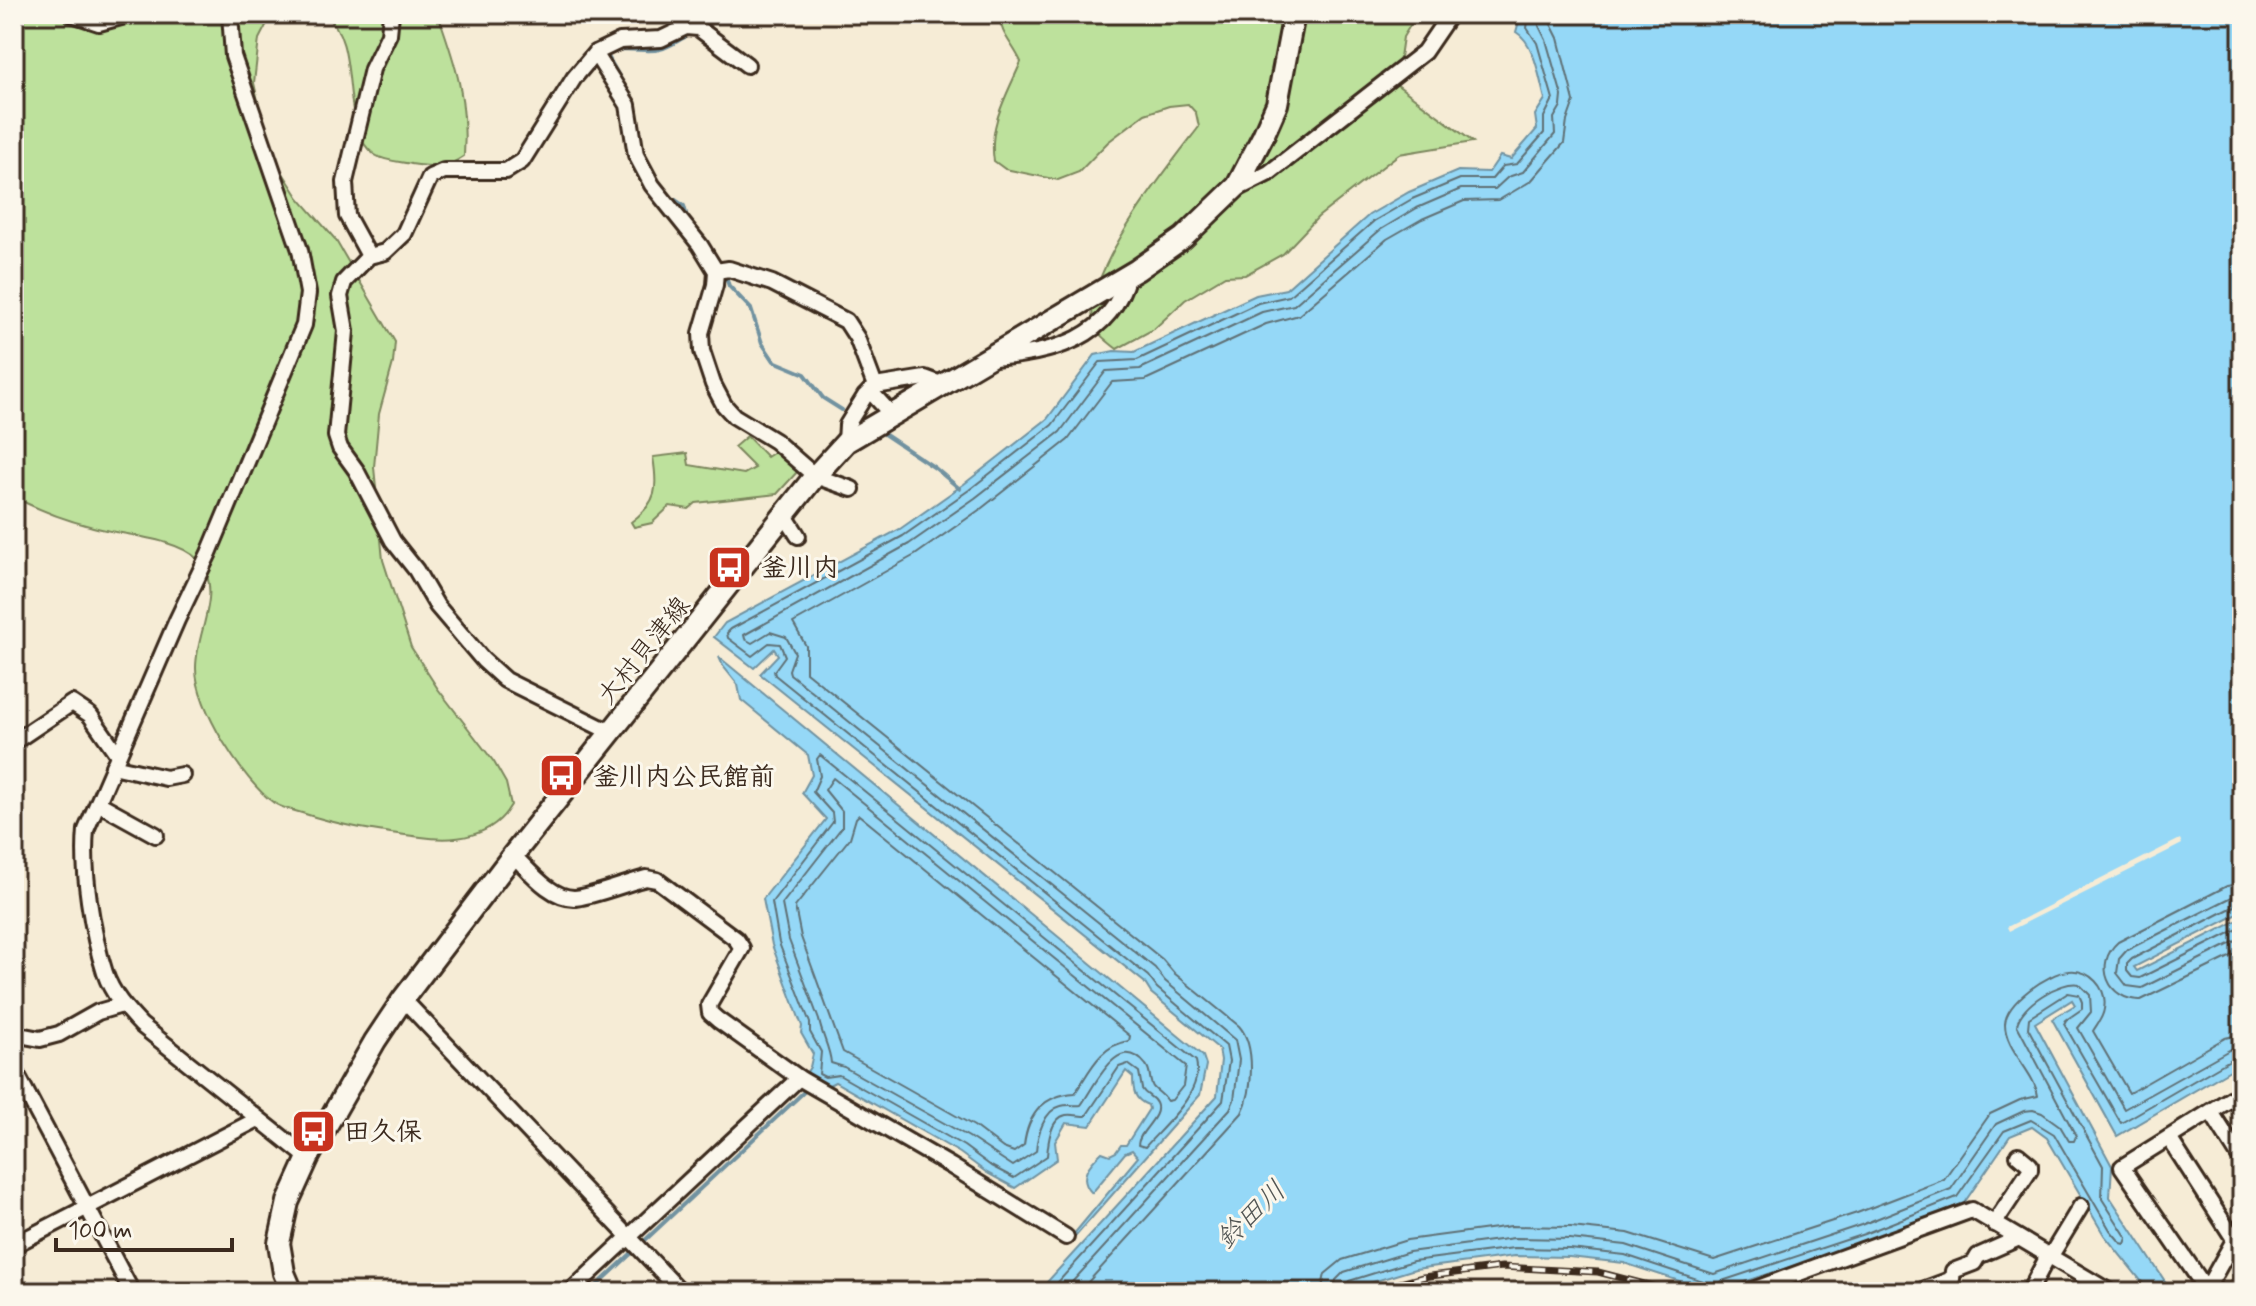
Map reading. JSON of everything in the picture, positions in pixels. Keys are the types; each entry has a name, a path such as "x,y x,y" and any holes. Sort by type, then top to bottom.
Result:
{"main road":[{"name":"大村貝津線","path":"292,1292 284,1273 279,1243 288,1202 308,1158 375,1041 403,999 513,855 784,514 846,442 1128,275 1183,238 1237,186 1277,104 1294,14"}],"street":[{"path":"72,14 99,23 132,14"},
{"path":"230,14 233,56 300,250 308,293 304,325 209,553 86,830 85,871 105,974 122,1005 141,1025 308,1158"},
{"path":"369,256 347,216 345,182 372,69 389,34 391,14"},
{"path":"1230,193 1269,173 1424,52 1450,14"},
{"path":"610,732 505,680 483,660 437,606 416,570 393,541 336,436 346,331 340,296 344,282 369,256 385,252 404,234 430,177 444,171 506,171 522,161 574,78 595,53 620,41 661,39 687,21 747,65"},
{"path":"595,53 628,105 636,155 652,185 700,245 721,270 772,283 846,321 857,338 873,389 891,414"},
{"path":"721,270 701,333 702,351 724,405 734,416 775,441 815,476 852,489"},
{"path":"985,359 1059,347 1084,335 1109,315 1122,297 1128,275"},
{"path":"846,442 847,425 873,389 925,378 941,384"},
{"path":"784,514 798,536"},
{"path":"14,742 72,703 77,703 90,715 116,761 166,778 182,775"},
{"path":"98,803 156,835"},
{"path":"513,855 543,884 558,894 574,898 646,878 657,880 736,939 742,948 709,1005 710,1013 801,1078 1066,1237"},
{"path":"403,999 681,1292"},
{"path":"14,1034 40,1039 59,1034 98,1012 122,1005"},
{"path":"14,1069 132,1292"},
{"path":"570,1292 631,1239 801,1078"},
{"path":"2169,1138 2239,1234 2205,1290 2122,1167 2242,1092"},
{"path":"2211,1112 2242,1161"},
{"path":"14,1245 258,1119"},
{"path":"1994,1224 2030,1170 2030,1165 2018,1155"},
{"path":"2029,1292 2081,1206"},
{"path":"1747,1292 1972,1210 2049,1256 2084,1285 2110,1292"},
{"path":"1917,1292 1954,1286 1953,1271 2019,1238"}],"green space":[{"path":"14,14 272,14 259,39 254,83 264,129 279,167 299,198 335,239 395,342 393,363 379,414 374,467 383,560 411,647 506,783 511,805 484,831 447,839 406,835 331,822 274,803 249,778 223,742 198,685 197,655 207,612 209,584 197,559 176,546 72,521 14,497"},
{"path":"324,14 438,14 462,100 464,156 445,165 419,165 383,159 363,143 356,126 343,44 336,27"},
{"path":"999,14 1417,14 1403,37 1396,84 1473,142 1399,154 1318,217 1283,254 1245,275 1225,276 1185,300 1154,329 1117,349 1094,326 1094,300 1102,275 1131,220 1199,127 1196,113 1188,104 1145,114 1108,142 1079,172 1058,180 1005,169 994,161 994,135 1000,110 1021,62 1004,33"},
{"path":"747,436 767,457 778,450 798,471 777,494 696,503 689,509 670,506 652,523 634,527 631,522 647,508 654,494 653,457 687,453 689,465 744,474 755,468 734,447"}],"water":[{"name":"鈴田川","path":"1521,14 2242,14 2242,912 2134,967 2137,971 2242,918 2242,1063 2117,1136 2052,1019 2075,1005 2072,1000 2035,1023 2112,1166 2110,1197 2172,1292 2150,1292 2104,1235 2047,1138 2032,1127 2010,1136 1964,1203 1867,1242 1713,1292 1624,1263 1569,1257 1514,1256 1415,1269 1340,1292 1038,1292 1217,1096 1221,1060 1219,1049 1151,993 1144,982 760,674 778,655 774,649 754,668 714,637 725,623 900,529 964,484 1047,419 1095,355 1114,351 1134,352 1256,295 1286,289 1369,215 1409,192 1458,171 1489,172 1500,156 1511,159 1537,129 1535,115 1545,99 1532,52 1516,32"},
{"path":"719,657 1203,1056 1206,1065 1200,1095 1075,1237 1073,1235 1138,1157 1132,1150 1125,1153 1092,1193 1085,1182 1086,1171 1093,1161 1102,1152 1110,1155 1121,1145 1126,1145 1149,1109 1137,1097 1133,1077 1126,1071 1090,1126 1066,1123 1055,1142 1057,1159 1015,1188 835,1082 825,1087 805,1075 813,1054 801,1033 802,1026 772,945 763,899 826,819 802,793 812,775 808,755 741,700 738,685"}],"pier":[{"path":"2180,839 2182,844 2009,931 2007,927"}],"waterway":[{"path":"624,85 607,55 627,49 660,49 685,37"},
{"path":"668,195 684,206 688,221"},
{"path":"725,275 729,286 751,309 762,343 774,361 805,374 823,398 842,410"},
{"path":"881,432 935,468 960,489"},
{"path":"641,1244 807,1089"},
{"path":"590,1292 635,1250"}],"railway":[{"path":"1367,1292 1423,1277 1502,1267 1598,1272 1675,1292"}],"place":[{"name":"釜川内","path":"730,567"},
{"name":"釜川内公民館前","path":"562,776"},
{"name":"田久保","path":"313,1131"}]}
